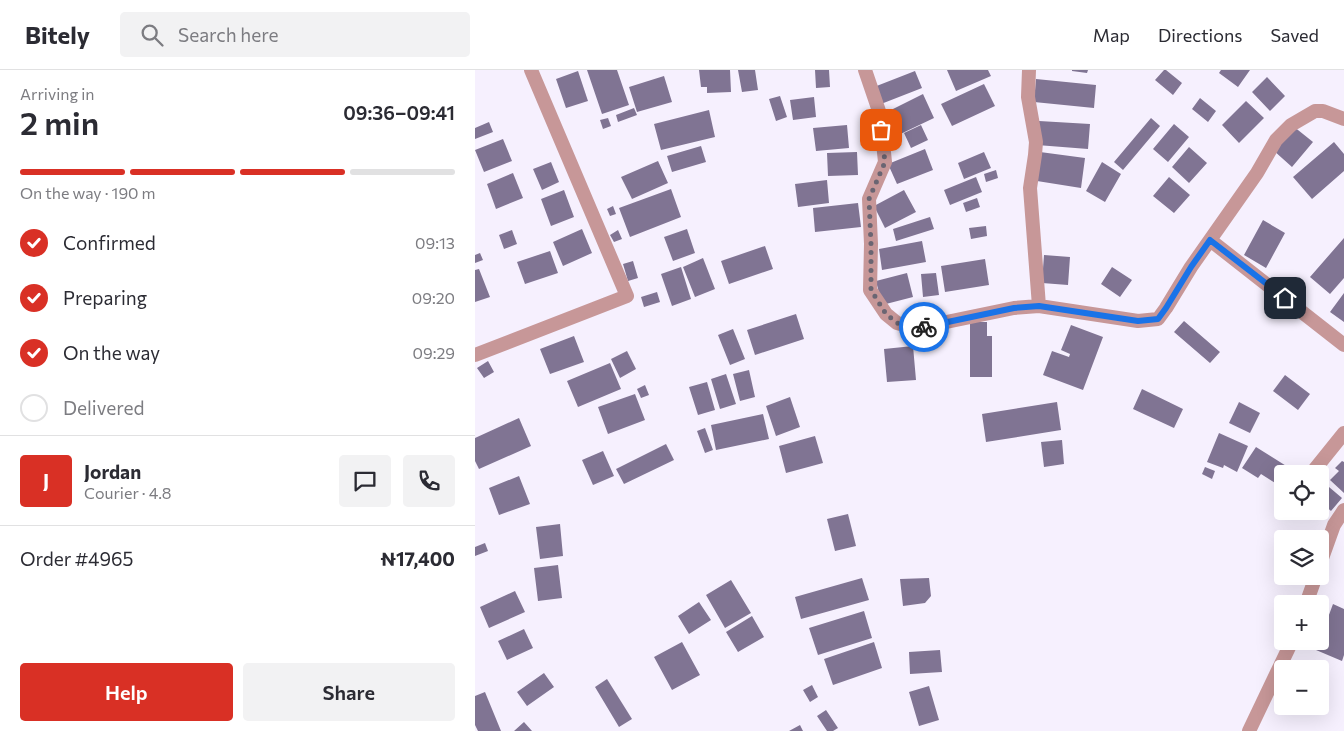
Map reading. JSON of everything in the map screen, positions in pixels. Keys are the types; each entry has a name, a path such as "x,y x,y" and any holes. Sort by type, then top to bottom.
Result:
{"street":[{"path":"475,355 627,296 531,70"},
{"path":"865,70 880,114 885,162 869,199 871,290 886,314 897,323 911,328 1014,308 1039,306 1138,321 1158,319 1191,267 1257,173 1276,140 1291,125 1315,111 1323,111 1344,119"},
{"path":"1029,70 1028,97 1036,142 1030,188 1039,306"},
{"path":"1210,240 1344,345"},
{"path":"1318,465 1344,433"},
{"path":"1329,540 1334,526 1344,510"},
{"path":"1249,731 1288,650"}],"building":[{"path":"587,70 617,70 629,105 602,114"},
{"path":"699,70 730,70 731,92 707,93 707,87 701,87"},
{"path":"738,70 755,70 758,90 742,92"},
{"path":"815,70 829,70 830,87 816,88"},
{"path":"947,70 988,70 991,76 956,91"},
{"path":"1072,70 1088,70 1087,73"},
{"path":"1164,70 1182,83 1173,95 1155,80"},
{"path":"1221,70 1250,70 1238,87 1219,73"},
{"path":"578,71 588,101 566,108 556,79"},
{"path":"915,71 922,88 881,104 874,87"},
{"path":"664,76 672,102 637,112 629,87"},
{"path":"1267,77 1285,96 1270,111 1252,92"},
{"path":"1036,79 1096,85 1094,108 1034,102"},
{"path":"984,84 995,106 952,126 941,104"},
{"path":"923,94 934,118 892,138 881,115"},
{"path":"780,96 787,117 776,121 769,99"},
{"path":"814,97 816,117 793,120 790,100"},
{"path":"1200,98 1216,111 1208,122 1192,109"},
{"path":"1246,101 1264,118 1239,143 1222,125"},
{"path":"634,108 637,115 618,122 616,115"},
{"path":"709,110 715,137 661,150 654,124"},
{"path":"608,118 611,126 603,129 600,120"},
{"path":"1151,118 1160,126 1123,170 1114,162"},
{"path":"1039,121 1090,124 1088,149 1037,145"},
{"path":"489,122 493,132 475,139 475,128"},
{"path":"1174,124 1189,137 1168,162 1153,149"},
{"path":"847,125 849,148 816,151 813,128"},
{"path":"921,125 928,140 911,148 904,133"},
{"path":"1293,126 1313,142 1292,167 1273,150"},
{"path":"503,139 512,161 484,172 475,150"},
{"path":"1334,142 1344,154 1344,171 1312,199 1293,177"},
{"path":"701,146 706,162 672,172 667,156"},
{"path":"1189,147 1207,163 1189,183 1172,167"},
{"path":"925,149 933,170 897,184 888,164"},
{"path":"857,152 858,175 828,176 827,153"},
{"path":"984,152 991,168 964,179 958,163"},
{"path":"1040,152 1085,158 1081,188 1037,181"},
{"path":"658,161 668,183 632,199 621,177"},
{"path":"551,162 559,182 542,190 533,169"},
{"path":"1102,162 1121,174 1105,202 1086,191"},
{"path":"996,170 998,178 986,182 984,174"},
{"path":"513,173 523,198 496,209 487,184"},
{"path":"976,177 982,192 950,205 944,190"},
{"path":"1169,177 1190,195 1174,213 1153,196"},
{"path":"827,180 829,203 798,207 795,184"},
{"path":"671,189 681,217 630,237 619,208"},
{"path":"564,190 574,217 551,226 541,199"},
{"path":"904,190 916,212 885,228 874,206"},
{"path":"977,198 980,207 966,212 963,203"},
{"path":"858,203 861,227 815,232 813,208"},
{"path":"613,206 616,214 610,216 607,209"},
{"path":"930,217 934,229 896,241 893,229"},
{"path":"1263,220 1285,233 1266,268 1244,255"},
{"path":"986,226 987,236 971,239 969,228"},
{"path":"582,229 592,253 563,266 553,242"},
{"path":"687,229 695,253 673,261 664,237"},
{"path":"512,230 517,244 504,249 499,235"},
{"path":"618,230 622,239 614,242 610,235"},
{"path":"1344,238 1344,278 1330,294 1310,277"},
{"path":"922,241 926,262 882,270 879,249"},
{"path":"765,246 773,269 729,284 721,261"},
{"path":"550,251 558,273 525,284 517,262"},
{"path":"480,253 483,260 475,263 475,255"},
{"path":"1044,255 1070,257 1068,285 1042,283"},
{"path":"703,258 715,289 695,297 683,267"},
{"path":"985,259 989,285 945,292 941,266"},
{"path":"633,261 638,278 628,281 623,264"},
{"path":"681,267 691,299 672,306 661,274"},
{"path":"1112,267 1132,280 1120,297 1101,284"},
{"path":"479,269 490,297 475,302 475,270"},
{"path":"907,273 913,297 882,305 876,281"},
{"path":"936,273 939,295 923,297 921,274"},
{"path":"657,292 660,302 644,307 641,297"},
{"path":"1344,293 1344,322 1330,312"},
{"path":"796,314 804,339 755,355 747,330"},
{"path":"1184,321 1220,352 1210,363 1174,332"},
{"path":"970,322 987,322 987,336 992,336 992,377 970,377"},
{"path":"1071,325 1103,337 1083,390 1043,375 1052,351 1069,357 1070,354 1061,350"},
{"path":"733,329 745,359 730,365 718,335"},
{"path":"574,336 584,362 550,374 540,349"},
{"path":"913,346 916,380 887,382 884,349"},
{"path":"627,351 636,369 620,378 611,359"},
{"path":"488,361 494,372 484,378 477,368"},
{"path":"610,363 621,389 578,407 567,381"},
{"path":"749,370 755,397 740,401 733,374"},
{"path":"726,374 736,404 720,409 711,379"},
{"path":"1285,375 1310,394 1298,410 1273,391"},
{"path":"707,382 715,410 698,415 689,387"},
{"path":"645,385 649,395 641,398 637,389"},
{"path":"1142,389 1183,409 1174,428 1133,409"},
{"path":"635,394 645,420 608,434 598,407"},
{"path":"790,397 800,427 776,436 766,406"},
{"path":"1057,402 1061,430 986,442 982,414"},
{"path":"1239,402 1260,413 1250,433 1229,423"},
{"path":"763,414 769,439 716,450 711,425"},
{"path":"519,418 531,446 479,469 475,461 475,438"},
{"path":"705,428 713,450 705,453 697,431"},
{"path":"1219,433 1248,446 1237,472 1224,465 1223,468 1207,462"},
{"path":"815,436 823,463 786,473 779,446"},
{"path":"1062,440 1064,464 1044,467 1041,442"},
{"path":"666,444 674,460 624,484 616,469"},
{"path":"1256,447 1285,465 1274,465 1274,482 1261,474 1258,478 1242,468"},
{"path":"603,451 614,476 593,485 582,460"},
{"path":"1342,461 1344,462 1344,493 1330,480 1339,471 1335,468"},
{"path":"1205,467 1215,471 1212,479 1202,474"},
{"path":"519,476 530,504 499,515 489,488"},
{"path":"1329,487 1342,498 1331,511 1329,509"},
{"path":"848,514 856,546 835,551 827,519"},
{"path":"560,524 563,556 540,559 536,527"},
{"path":"485,543 488,551 475,556 475,547"},
{"path":"558,565 562,598 538,601 534,568"},
{"path":"862,578 869,600 801,619 795,597"},
{"path":"929,578 931,596 925,603 903,606 900,579"},
{"path":"731,580 751,613 725,628 706,595"},
{"path":"515,591 525,612 489,628 480,607"},
{"path":"699,602 711,620 689,634 678,616"},
{"path":"1333,604 1344,609 1344,655 1342,661 1316,650 1329,650 1329,615"},
{"path":"864,611 872,638 818,655 809,628"},
{"path":"752,616 764,637 738,652 726,632"},
{"path":"524,629 533,648 507,660 498,641"},
{"path":"682,642 700,675 672,690 654,657"},
{"path":"874,642 882,668 833,685 824,659"},
{"path":"940,650 942,672 910,674 909,652"},
{"path":"544,673 554,687 527,706 517,692"},
{"path":"607,679 632,719 619,727 595,687"},
{"path":"812,685 818,697 810,702 803,690"},
{"path":"929,686 939,720 919,726 909,692"},
{"path":"485,692 501,731 478,731 475,725 475,696"},
{"path":"826,710 838,728 833,731 827,731 817,716"},
{"path":"524,722 532,731 514,731"},
{"path":"800,725 803,731 789,731"}],"way so far":[{"path":"881,130 885,162 869,199 871,290 886,314 897,323 911,328 924,327"}],"route":[{"path":"924,327 1014,308 1039,306 1138,321 1158,319 1210,240 1285,298"}]}
